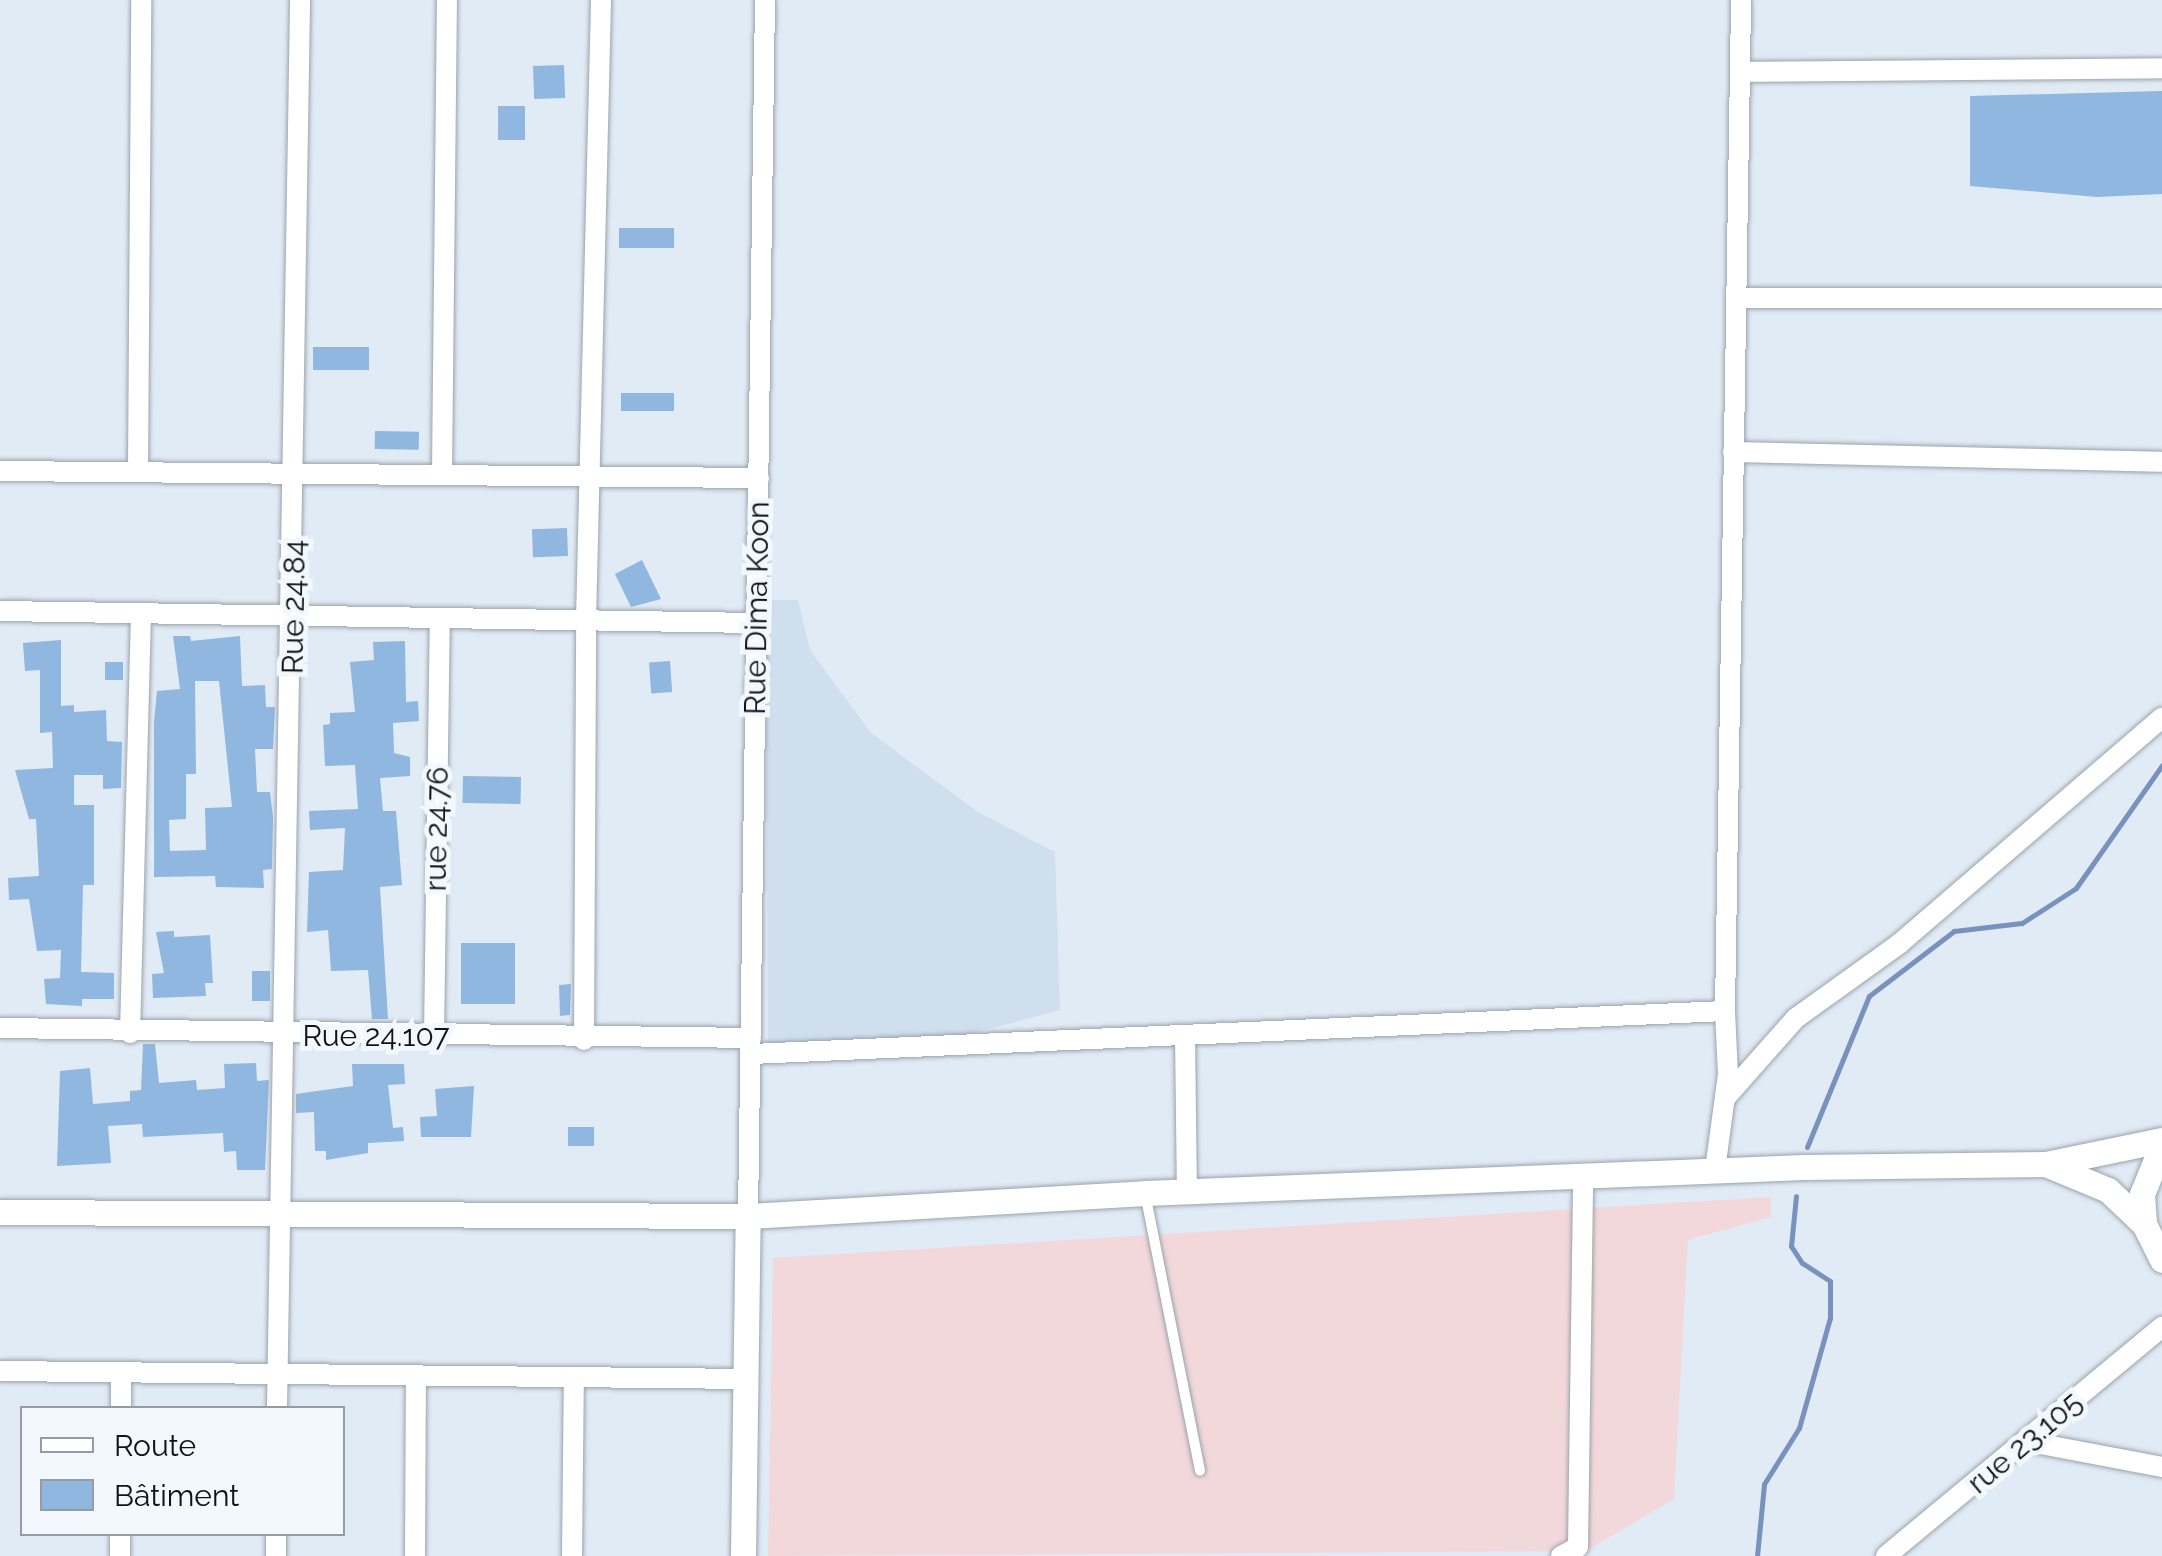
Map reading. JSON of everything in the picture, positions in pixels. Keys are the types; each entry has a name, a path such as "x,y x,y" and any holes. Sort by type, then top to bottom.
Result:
{"street":[{"path":"138,470 141,0"},
{"name":"Rue 24.84","path":"276,1406 287,1035 300,0"},
{"path":"442,472 446,0"},
{"path":"584,1040 586,620 601,0"},
{"name":"Rue Dima Koon","path":"748,1216 765,0"},
{"path":"1714,1170 1726,1097 1742,0"},
{"path":"1740,72 2162,68"},
{"path":"1736,298 2162,298"},
{"path":"1733,452 2162,462"},
{"path":"0,471 442,472 758,478"},
{"path":"0,611 440,622 756,623"},
{"path":"130,1032 141,614"},
{"name":"rue 24.76","path":"434,1036 440,622"},
{"path":"1726,1097 1796,1018 1899,944 2162,718"},
{"name":"Rue 24.107","path":"0,1028 752,1046 1185,1035 1725,1011"},
{"path":"1185,1035 1187,1191"},
{"path":"0,1212 748,1216 1144,1192 1714,1170 2046,1164 2162,1143"},
{"path":"2144,1224 2142,1194 2162,1143"},
{"path":"2046,1164 2108,1190 2144,1224 2162,1260"},
{"path":"1574,1553 1583,1175"},
{"path":"743,1556 748,1216"},
{"name":"rue 23.105","path":"1887,1555 2030,1442 2162,1327"},
{"path":"0,1371 746,1379"},
{"path":"121,1374 121,1406"},
{"path":"572,1556 574,1377"},
{"path":"415,1556 416,1378"},
{"path":"2030,1442 2162,1467"}],"lane":[{"path":"1144,1192 1200,1472"}],"shaded area":[{"path":"766,600 798,600 810,650 871,733 978,812 1055,852 1060,1010 948,1040 768,1048"},
{"path":"1771,1197 1771,1217 1688,1240 1674,1499 1586,1551 768,1556 773,1258"}],"building":[{"path":"564,65 565,98 534,99 533,66"},
{"path":"2162,91 2162,194 2097,197 1970,186 1970,96"},
{"path":"498,106 525,106 525,140 498,140"},
{"path":"619,228 674,228 674,248 619,248"},
{"path":"313,347 369,347 369,370 313,370"},
{"path":"621,393 674,393 674,411 621,411"},
{"path":"375,431 419,432 419,450 375,449"},
{"path":"567,528 568,556 533,557 532,529"},
{"path":"642,560 661,599 631,607 615,574"},
{"path":"173,636 190,636 191,641 240,636 242,686 265,685 266,707 275,707 273,749 255,749 257,792 270,792 273,817 272,869 263,870 264,888 216,887 215,876 154,877 157,691 180,689","holes":["195,681 219,681 232,807 205,808 206,850 170,851 169,820 186,819 186,774 196,774"]},
{"path":"61,640 61,706 74,705 74,712 106,710 107,741 122,742 121,788 103,789 103,775 74,775 74,805 94,805 94,885 83,885 81,972 114,973 114,999 82,999 82,1006 46,1004 44,979 60,978 61,950 37,951 29,899 9,900 8,878 39,876 36,819 29,819 15,770 53,768 52,732 40,733 40,670 25,671 23,643"},
{"path":"405,641 406,702 418,701 419,721 393,723 394,753 410,757 410,776 380,778 383,811 396,811 402,885 380,887 388,1019 372,1019 368,970 331,971 328,930 307,932 309,872 343,870 345,828 310,830 309,811 358,809 355,765 325,766 323,725 330,724 330,713 355,712 350,662 374,660 373,642"},
{"path":"670,661 672,692 651,693 649,662"},
{"path":"105,662 123,662 123,680 105,680"},
{"path":"463,776 521,777 521,804 463,803"},
{"path":"174,931 174,937 210,935 213,983 205,983 206,996 153,998 152,974 164,973 156,932"},
{"path":"461,943 515,943 515,1004 461,1004"},
{"path":"252,971 270,971 270,1001 252,1001"},
{"path":"571,984 570,1015 560,1016 559,985"},
{"path":"143,1044 155,1044 159,1083 196,1080 197,1090 225,1088 224,1064 256,1063 257,1081 269,1080 265,1170 237,1170 236,1151 224,1152 223,1133 143,1137 142,1124 108,1126 111,1163 57,1166 60,1071 90,1068 93,1104 130,1101 130,1091 141,1090"},
{"path":"352,1064 404,1064 405,1084 388,1085 393,1128 403,1127 404,1141 368,1143 368,1153 326,1160 326,1151 315,1151 314,1112 296,1113 296,1094 353,1086"},
{"path":"474,1086 471,1137 421,1137 420,1117 437,1116 435,1089"},
{"path":"568,1127 594,1127 594,1146 568,1146"}],"waterway":[{"path":"1807,1147 1869,996 1954,931 2022,923 2076,888 2162,765"},
{"path":"1757,1556 1764,1484 1799,1428 1830,1318 1830,1281 1802,1263 1791,1246 1796,1196"}]}
